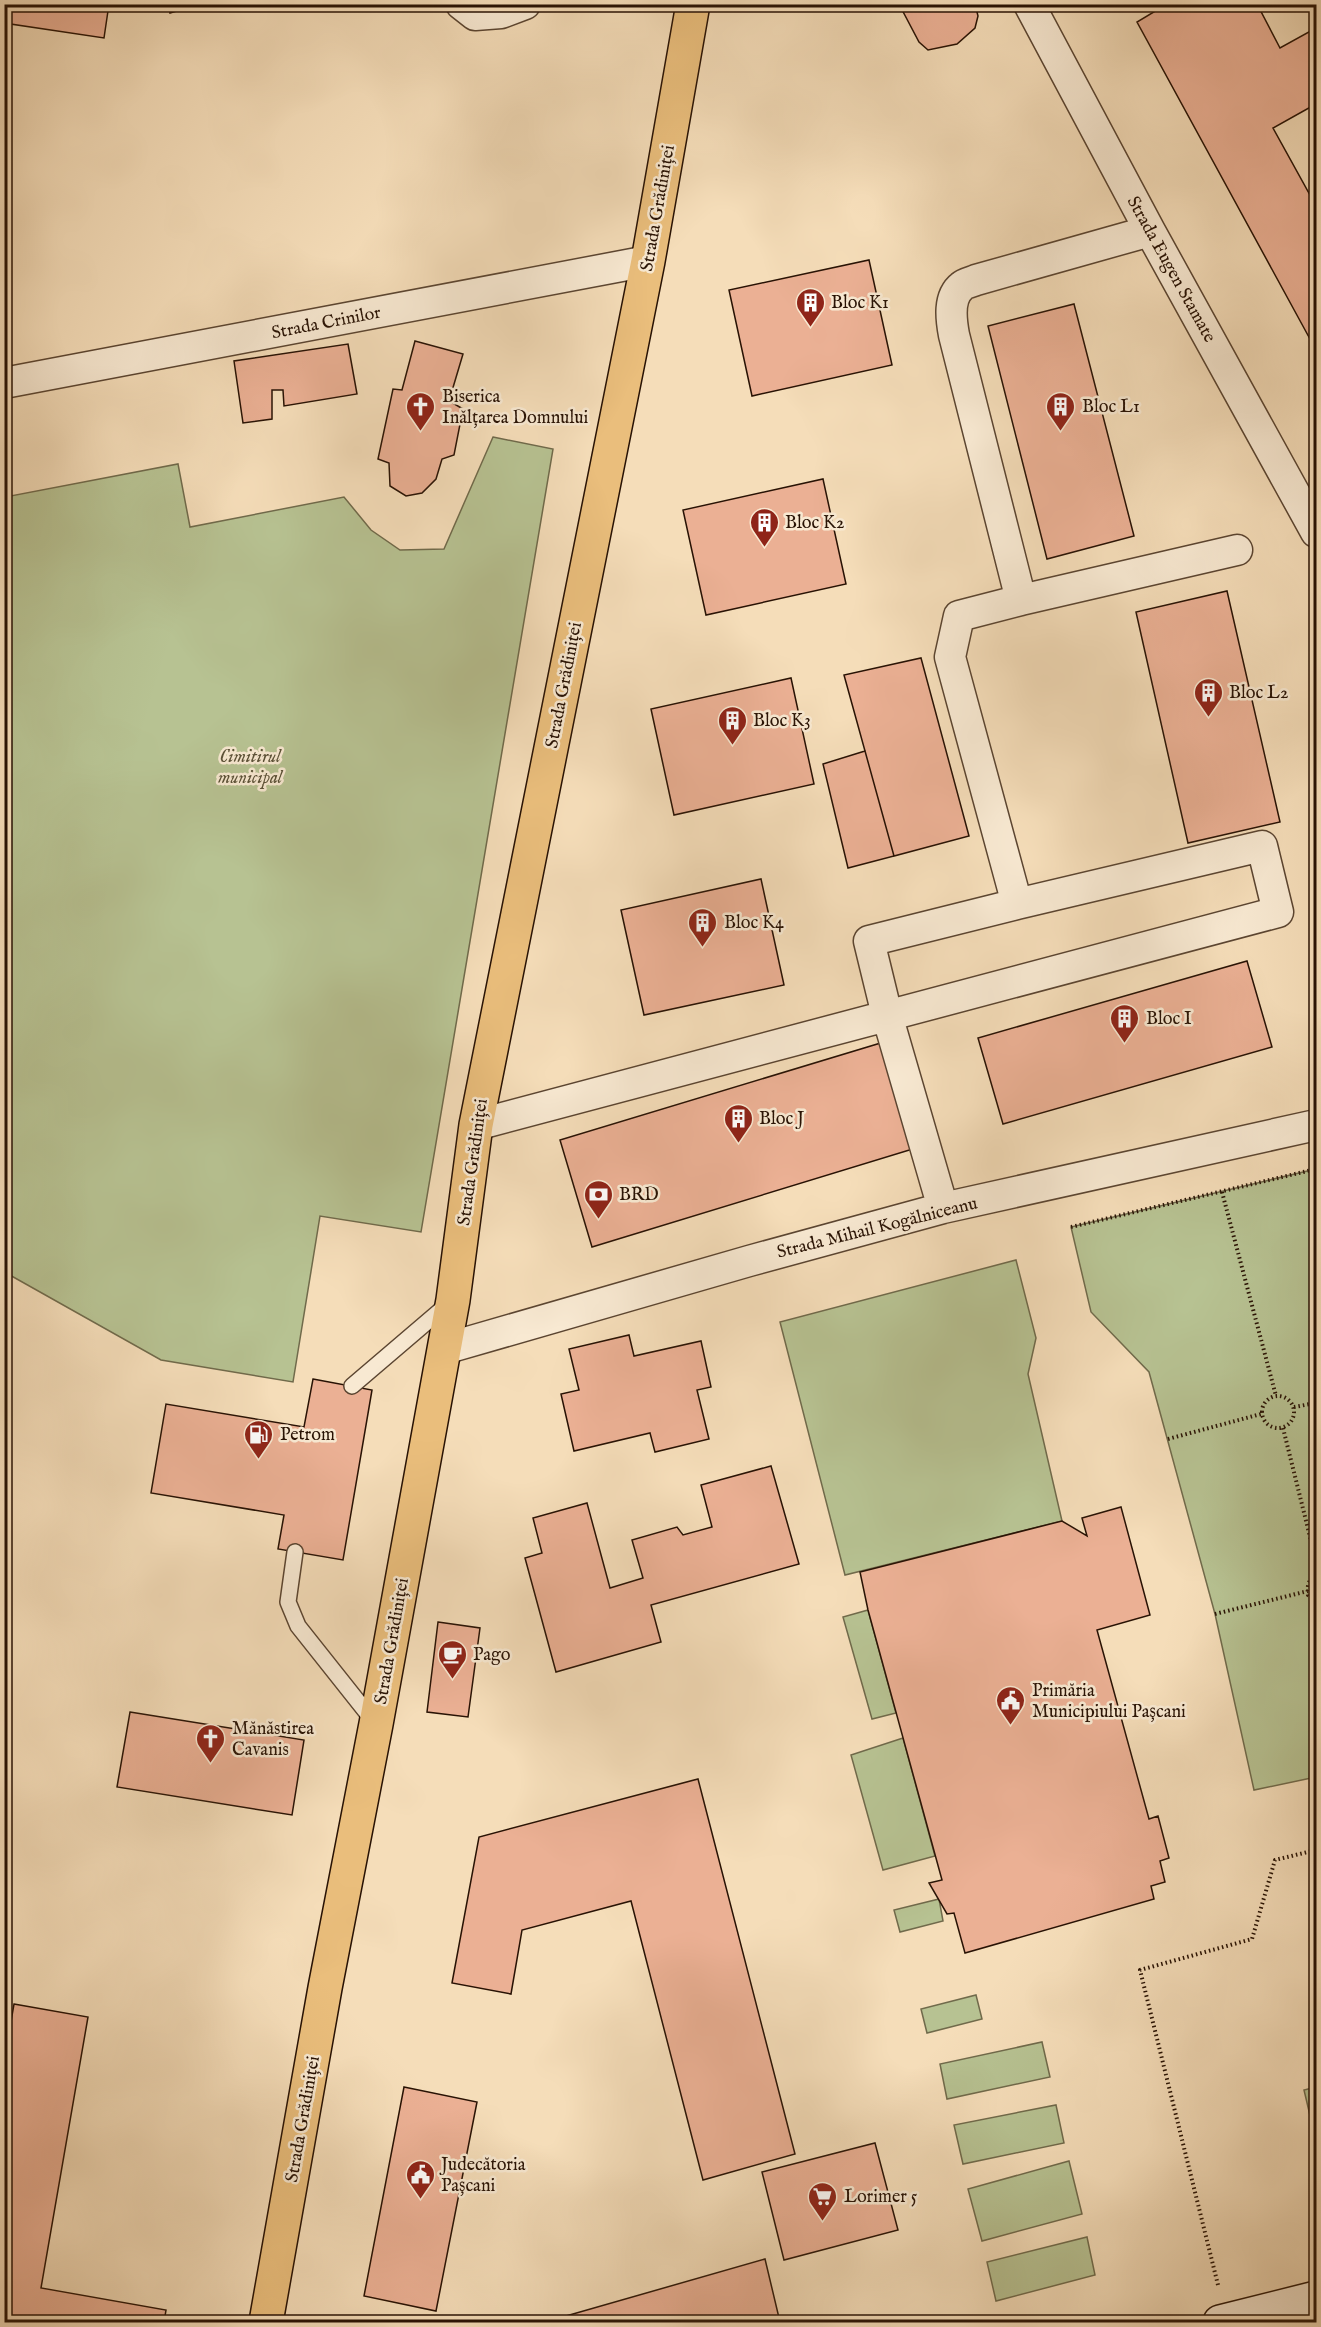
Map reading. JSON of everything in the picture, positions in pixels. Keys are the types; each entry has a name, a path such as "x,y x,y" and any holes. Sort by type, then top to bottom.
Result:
{"main road":[{"name":"Strada Grădiniței","path":"266,2322 327,1977 376,1724 453,1300 476,1125 648,261 693,4"},
{"path":"1224,2322 1317,2298"}],"street":[{"path":"462,4 475,15 501,13 525,4"},
{"name":"Strada Eugen Stamate","path":"1029,4 1150,231 1317,532"},
{"path":"1021,600 954,335 951,318 953,298 962,286 976,280 1150,231"},
{"name":"Strada Crinilor","path":"4,382 648,261"},
{"path":"1017,904 950,657 959,616 1237,550"},
{"path":"476,1125 887,1015 1278,912 1262,846 869,941 887,1015 943,1208"},
{"name":"Strada Mihail Kogălniceanu","path":"444,1349 943,1208 1317,1125"}],"lane":[{"path":"352,1386 453,1300"},
{"path":"295,1552 288,1602 298,1626 376,1724"}],"path":[{"path":"1071,1227 1317,1169"},
{"path":"1222,1192 1275,1396"},
{"path":"1270,1397 1284,1397 1294,1407 1294,1418 1283,1428 1269,1426 1262,1414 1263,1404 1270,1397"},
{"path":"1294,1407 1317,1402"},
{"path":"1168,1439 1262,1414"},
{"path":"1283,1428 1317,1561"},
{"path":"1317,1575 1309,1581 1308,1591 1311,1599 1317,1602"},
{"path":"1215,1614 1308,1591"},
{"path":"1224,2322 1140,1970 1252,1940 1275,1860 1317,1850"}],"green space":[{"name":"Cimitirul municipal","path":"493,437 553,449 421,1232 320,1216 293,1382 161,1360 8,1274 5,1295 5,497 178,464 190,527 344,497 371,530 400,550 444,549"},
{"path":"1316,1169 1316,1777 1254,1790 1215,1614 1149,1372 1091,1312 1071,1227"},
{"path":"1016,1260 1036,1338 1028,1374 1062,1521 845,1575 780,1322"},
{"path":"868,1610 896,1713 872,1719 843,1617"},
{"path":"903,1738 935,1856 883,1870 851,1755"},
{"path":"939,1899 943,1921 900,1932 894,1910"},
{"path":"976,1995 982,2019 927,2033 921,2009"},
{"path":"1042,2042 1050,2077 947,2099 940,2064"},
{"path":"1316,2087 1316,2141 1304,2090"},
{"path":"1056,2105 1064,2143 963,2164 954,2125"},
{"path":"1069,2161 1082,2214 982,2241 968,2189"},
{"path":"1087,2237 1095,2275 996,2301 987,2262"}],"building":[{"path":"4,4 109,4 104,38 4,23"},
{"path":"168,4 200,4 170,13"},
{"path":"899,4 975,4 978,16 975,28 957,44 928,50 919,42"},
{"path":"1167,4 1257,4 1280,48 1316,28 1316,104 1273,128 1316,206 1316,350 1137,22"},
{"name":"Bloc K1","path":"869,260 892,365 752,396 729,290"},
{"name":"Bloc L1","path":"1074,304 1134,536 1047,559 988,326"},
{"name":"Biserica Inălțarea Domnului","path":"415,341 463,354 449,401 463,409 454,455 442,459 436,479 422,493 406,496 390,486 389,463 378,459 393,389 402,390"},
{"path":"348,344 357,394 284,406 283,390 272,390 272,419 243,423 234,361"},
{"name":"Bloc K2","path":"823,479 846,584 706,615 683,510"},
{"name":"Bloc L2","path":"1227,591 1280,822 1188,843 1136,612"},
{"path":"921,658 969,836 894,856 844,675"},
{"name":"Bloc K3","path":"791,678 814,784 674,815 651,709"},
{"path":"865,751 894,856 848,868 823,764"},
{"name":"Bloc K4","path":"761,879 784,985 644,1015 621,910"},
{"name":"Bloc I","path":"1247,961 1272,1047 1003,1124 978,1038"},
{"name":"Bloc J","path":"884,1042 916,1148 592,1247 560,1140"},
{"path":"629,1335 634,1356 701,1341 711,1387 697,1390 709,1439 655,1452 650,1433 574,1451 561,1394 579,1390 569,1349"},
{"name":"Petrom","path":"313,1379 372,1390 343,1560 278,1549 284,1515 151,1493 166,1404 304,1427"},
{"path":"771,1466 799,1564 651,1605 661,1642 556,1672 525,1558 542,1553 533,1518 587,1503 610,1588 643,1578 632,1540 677,1527 683,1535 712,1527 701,1485"},
{"name":"Primăria Municipiului Pașcani","path":"1121,1507 1150,1615 1097,1630 1149,1819 1158,1816 1169,1858 1160,1861 1165,1882 1151,1886 1154,1899 965,1953 954,1913 947,1914 929,1883 942,1880 868,1610 860,1572 1062,1521 1087,1536 1082,1518"},
{"path":"438,1622 480,1628 468,1717 427,1712"},
{"name":"Mănăstirea Cavanis","path":"130,1712 304,1740 292,1815 117,1787"},
{"path":"698,1779 795,2154 703,2180 631,1901 522,1930 511,1994 452,1983 479,1837"},
{"path":"14,2004 88,2017 41,2288 166,2310 164,2322 4,2322 4,2062"},
{"name":"Judecătoria Pașcani","path":"404,2087 477,2102 436,2311 364,2296"},
{"path":"875,2143 898,2230 784,2260 762,2172"},
{"path":"765,2259 780,2322 545,2322"}],"place":[{"name":"Bloc K1","path":"810,328"},
{"name":"Biserica Inălțarea Domnului","path":"421,432"},
{"name":"Bloc L1","path":"1061,432"},
{"name":"Bloc K2","path":"764,548"},
{"name":"Bloc L2","path":"1208,718"},
{"name":"Bloc K3","path":"732,746"},
{"name":"Bloc K4","path":"703,948"},
{"name":"Bloc I","path":"1125,1044"},
{"name":"Bloc J","path":"738,1144"},
{"name":"BRD","path":"598,1220"},
{"name":"Petrom","path":"259,1460"},
{"name":"Pago","path":"452,1680"},
{"name":"Primăria Municipiului Pașcani","path":"1011,1726"},
{"name":"Mănăstirea Cavanis","path":"211,1764"},
{"name":"Judecătoria Pașcani","path":"420,2200"},
{"name":"Lorimer 5","path":"823,2222"}]}
